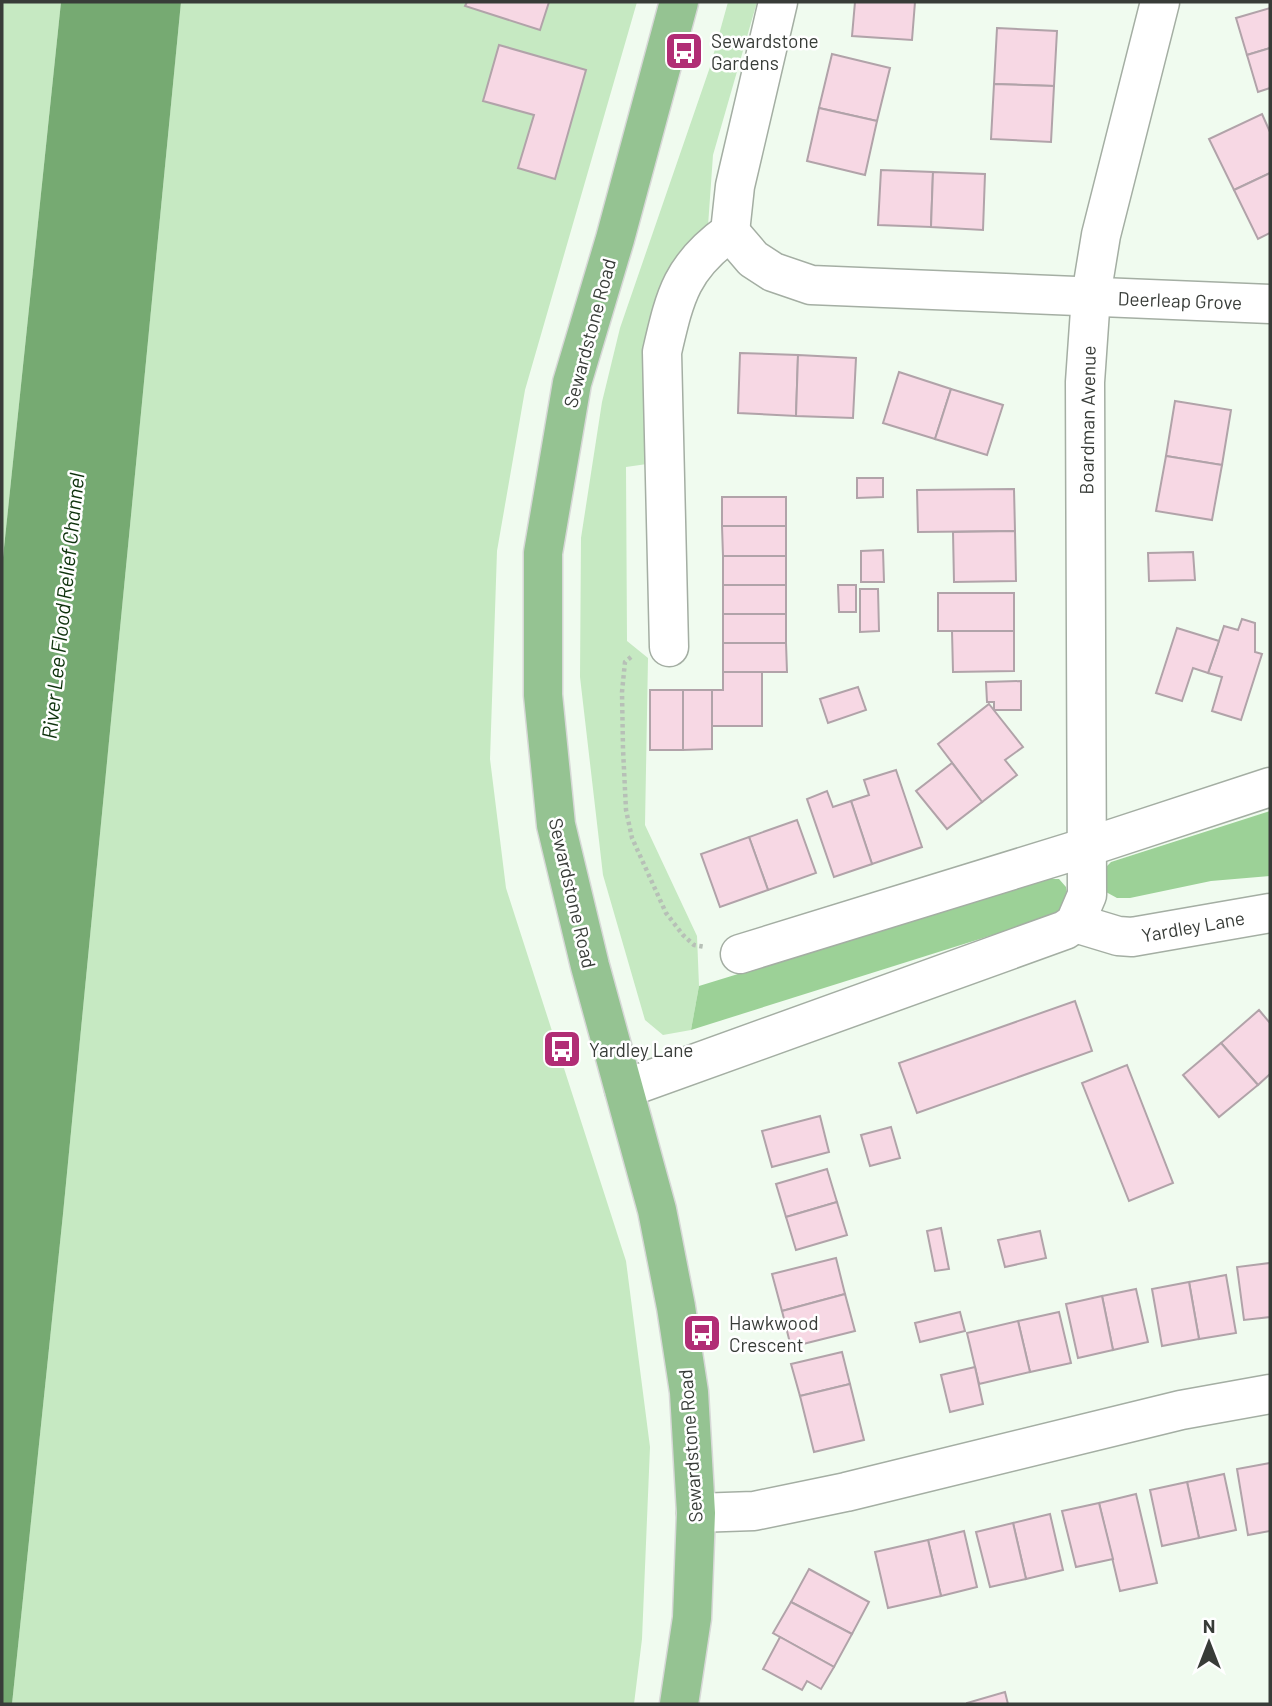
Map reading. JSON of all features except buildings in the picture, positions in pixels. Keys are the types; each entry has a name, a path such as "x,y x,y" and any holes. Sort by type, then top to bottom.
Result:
{"main road":[{"name":"Sewardstone Road","path":"679,2 615,239 572,383 543,552 543,695 556,825 590,966 657,1210 689,1392 696,1513 692,1618 679,1704"}],"street":[{"path":"778,2 735,186 730,232 752,258 773,272 811,285 1091,296"},
{"name":"Boardman Avenue","path":"1087,846 1085,382 1091,296 1101,236 1160,2"},
{"path":"653,650 662,352 671,314 684,278 706,249 730,232"},
{"name":"Deerleap Grove","path":"1091,296 1270,304"},
{"path":"740,954 1270,787"},
{"path":"624,1088 1065,930 1075,923 1087,895 1087,846"},
{"name":"Yardley Lane","path":"1075,923 1118,936 1132,937 1270,913"},
{"path":"696,1513 754,1511 860,1489 1181,1410 1270,1394"}],"path":[{"path":"653,650 625,662 622,692 626,810 632,838 666,913 683,935 694,944"}],"shaded area":[{"path":"2,2 61,2 2,567"},
{"path":"181,2 637,2 525,390 497,551 490,759 506,888 626,1261 650,1447 642,1639 634,1704 12,1704 63,1214"},
{"path":"728,2 757,2 713,155 708,226 662,330 661,462 626,467 627,641 648,658 645,825 697,936 699,986 691,1030 663,1035 645,1020 603,875 580,677 581,538 602,402 620,328 710,67"},
{"path":"1270,811 1270,876 1211,881 1130,898 1117,898 1106,892 1102,871 1111,862"},
{"path":"1048,879 1059,879 1066,887 1068,898 1059,914 691,1030 699,986"}],"water":[{"name":"River Lee Flood Relief Channel","path":"61,2 181,2 63,1214 12,1704 2,1704 2,567"}],"place":[{"name":"Sewardstone Gardens","path":"684,51"},
{"name":"Yardley Lane","path":"562,1049"},
{"name":"Hawkwood Crescent","path":"702,1333"}]}
